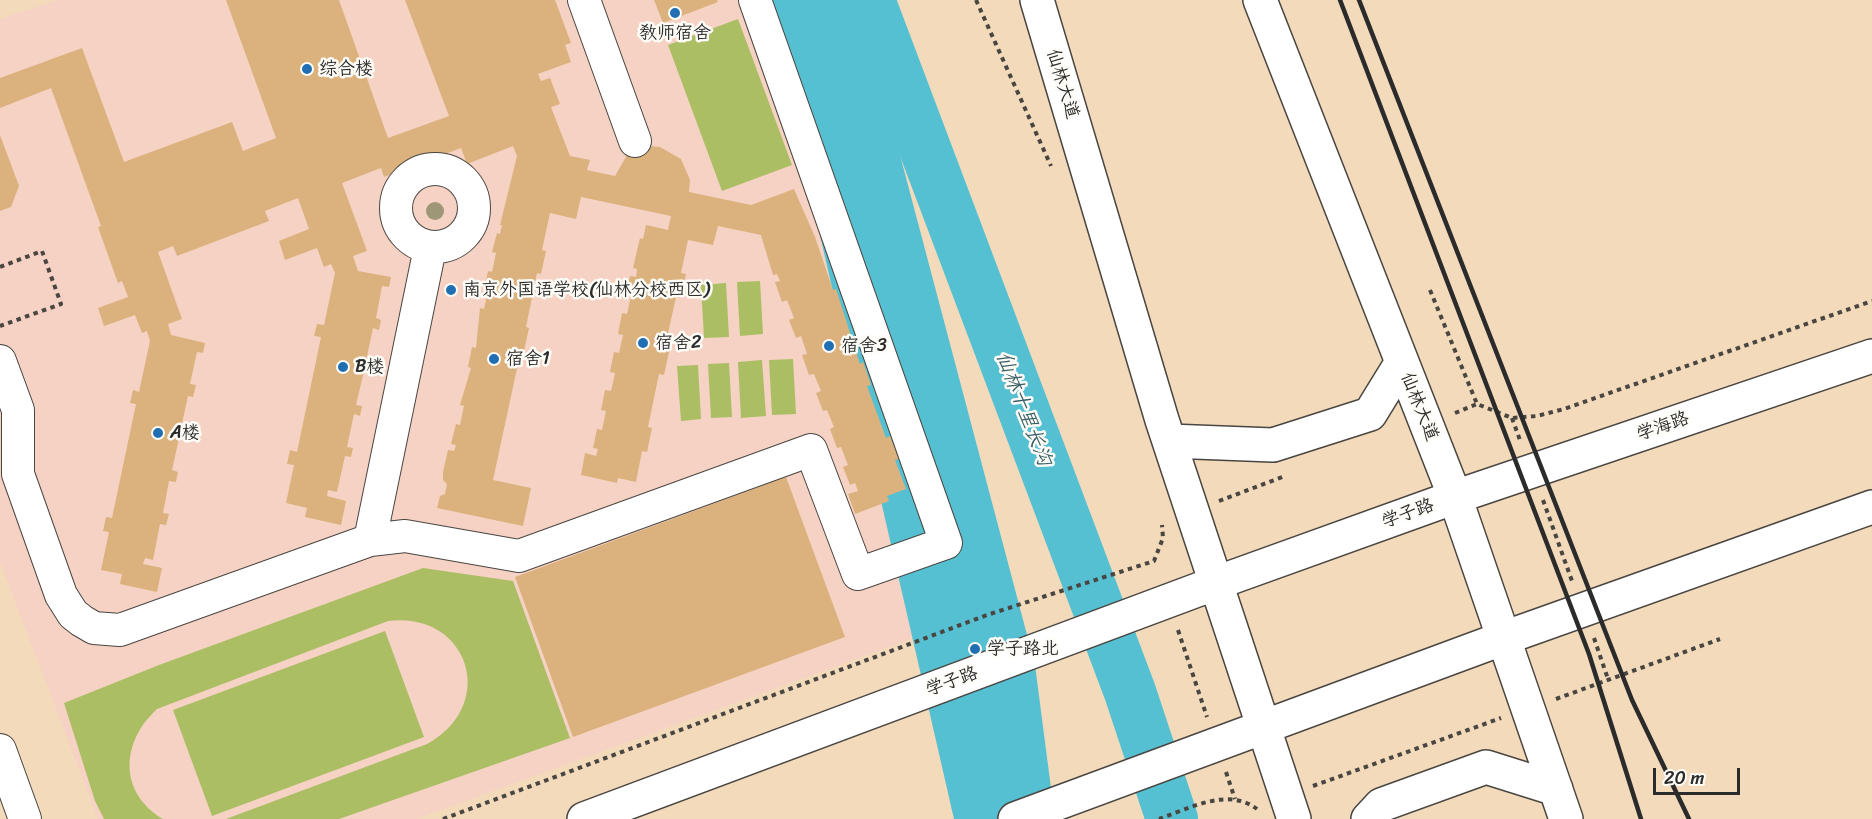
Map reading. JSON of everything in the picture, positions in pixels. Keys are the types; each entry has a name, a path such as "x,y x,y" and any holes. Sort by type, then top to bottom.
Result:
{"main road":[{"name":"仙林大道","path":"1036,0 1169,441 1264,727 1280,809"},
{"name":"仙林大道","path":"1260,0 1455,498 1561,804"},
{"name":"学海路","path":"1455,498 1872,356"},
{"path":"1169,441 1273,446 1370,414 1402,362"},
{"name":"学子路","path":"584,819 1154,606 1455,498"},
{"path":"1016,819 1504,638 1872,507"},
{"path":"1368,819 1381,805 1486,767 1561,804"}],"street":[{"path":"584,0 634,141"},
{"path":"0,361 18,410 18,474 61,595 73,614 94,628 120,630 370,540 405,536 519,556 811,450 858,574 946,543 755,0"},
{"path":"370,540 430,248"},
{"path":"0,750 25,819"}],"path":[{"path":"976,0 1053,170"},
{"path":"0,267 42,251 61,304 0,326"},
{"path":"1430,290 1477,404 1512,418 1537,416 1564,410 1872,301"},
{"path":"1512,418 1608,680"},
{"path":"1161,515 1163,538 1154,561 1154,606 1205,749 1235,798"},
{"path":"443,819 987,615 1154,561"},
{"path":"1159,819 1210,801 1235,798 1256,807 1280,809 1528,709 1719,639"},
{"path":"1256,807 1280,809"}],"shaded area":[{"name":"南京外国语学校(仙林分校西区)","path":"59,0 799,0 996,608 416,819 98,819 0,562 0,19"}],"green space":[{"path":"738,19 792,165 722,191 668,45"},
{"path":"760,281 763,334 740,336 737,282"},
{"path":"726,283 729,337 704,338 701,285"},
{"path":"793,359 796,414 772,415 769,360"},
{"path":"762,360 766,416 741,418 738,362"},
{"path":"729,363 732,417 711,418 708,364"},
{"path":"698,365 701,419 681,421 677,366"},
{"path":"423,568 513,581 570,738 339,819 226,819 427,744 449,727 463,707 468,685 465,664 455,645 438,631 416,622 388,621 157,709 136,736 131,751 130,766 132,781 138,795 148,808 163,819 104,819 95,801 64,703 159,665"},
{"path":"385,631 424,737 212,816 173,710"}],"water":[{"path":"766,0 859,0 1035,665 1055,819 954,819"}],"building":[{"path":"226,0 339,0 388,138 449,116 405,0 555,0 571,43 565,45 571,62 538,74 541,81 550,78 560,104 551,107 570,156 590,160 587,170 615,176 627,155 648,146 660,147 681,159 690,180 689,192 751,205 794,189 815,237 833,290 836,289 860,364 863,362 871,385 867,386 886,438 890,436 899,459 895,460 906,489 887,496 889,501 855,514 848,494 858,491 855,483 850,485 843,467 848,465 841,447 837,448 830,429 834,427 827,410 823,411 816,393 821,391 814,374 809,375 802,355 807,354 801,336 796,338 789,320 794,318 787,300 782,302 775,282 780,281 777,274 773,275 761,235 718,226 713,245 688,240 681,273 686,274 680,298 676,297 664,351 669,352 664,375 659,374 648,427 652,428 647,452 642,451 636,482 618,478 617,483 581,475 585,453 596,456 598,449 593,448 597,429 602,430 606,411 601,410 605,390 611,391 615,373 610,372 614,352 619,353 623,335 618,334 622,313 627,314 631,296 626,295 630,276 636,277 637,269 633,268 640,238 643,239 646,225 668,230 671,216 581,197 576,219 550,213 542,250 546,251 541,274 537,273 526,327 529,328 524,351 521,350 493,480 531,488 523,526 437,508 440,496 445,494 447,484 443,480 443,472 448,450 454,451 456,445 451,444 456,424 460,425 464,406 460,405 471,368 468,367 472,347 476,348 480,308 484,309 488,292 484,291 488,271 492,272 496,253 492,252 497,233 500,234 502,225 500,225 517,156 513,146 467,164 461,148 384,177 381,168 342,183 367,251 353,256 358,271 391,277 389,287 382,286 376,318 381,320 379,330 373,328 366,361 372,362 369,373 364,371 356,405 362,406 360,416 354,414 347,447 353,448 351,457 345,456 337,492 328,490 327,496 346,501 341,525 305,517 307,508 286,503 294,465 287,464 290,450 297,452 321,337 314,336 317,324 324,325 335,273 331,264 324,267 317,248 285,260 279,241 309,229 298,198 265,211 269,221 177,256 173,246 158,252 182,319 168,324 171,335 205,343 203,353 197,352 190,384 196,385 193,397 188,396 181,428 186,428 185,439 179,438 172,470 178,472 176,482 169,481 163,513 169,514 166,525 160,524 153,560 145,558 143,564 162,568 157,592 120,584 122,574 101,570 109,532 103,531 106,517 112,518 136,404 130,403 133,390 139,392 150,341 147,331 142,333 135,315 104,326 98,308 128,297 122,281 118,283 98,227 101,226 51,88 0,108 0,78 82,48 124,162 232,122 243,151 276,138"},
{"name":"教师宿舍","path":"654,0 717,0 718,2 663,23"},
{"path":"0,135 19,186 11,207 0,211"},
{"path":"786,477 845,637 573,737 515,577"}],"waterway":[{"name":"仙林十里长沟","path":"869,0 1130,692 1172,819"}],"railway":[{"path":"1340,0 1589,654 1641,819"},
{"path":"1359,0 1632,700 1689,819"}],"place":[{"name":"教师宿舍","path":"675,13"},
{"name":"综合楼","path":"307,69"},
{"name":"南京外国语学校(仙林分校西区)","path":"451,290"},
{"name":"宿舍2","path":"643,343"},
{"name":"宿舍3","path":"829,346"},
{"name":"宿舍1","path":"494,359"},
{"name":"B楼","path":"343,367"},
{"name":"A楼","path":"158,433"},
{"name":"学子路北","path":"975,649"}]}
